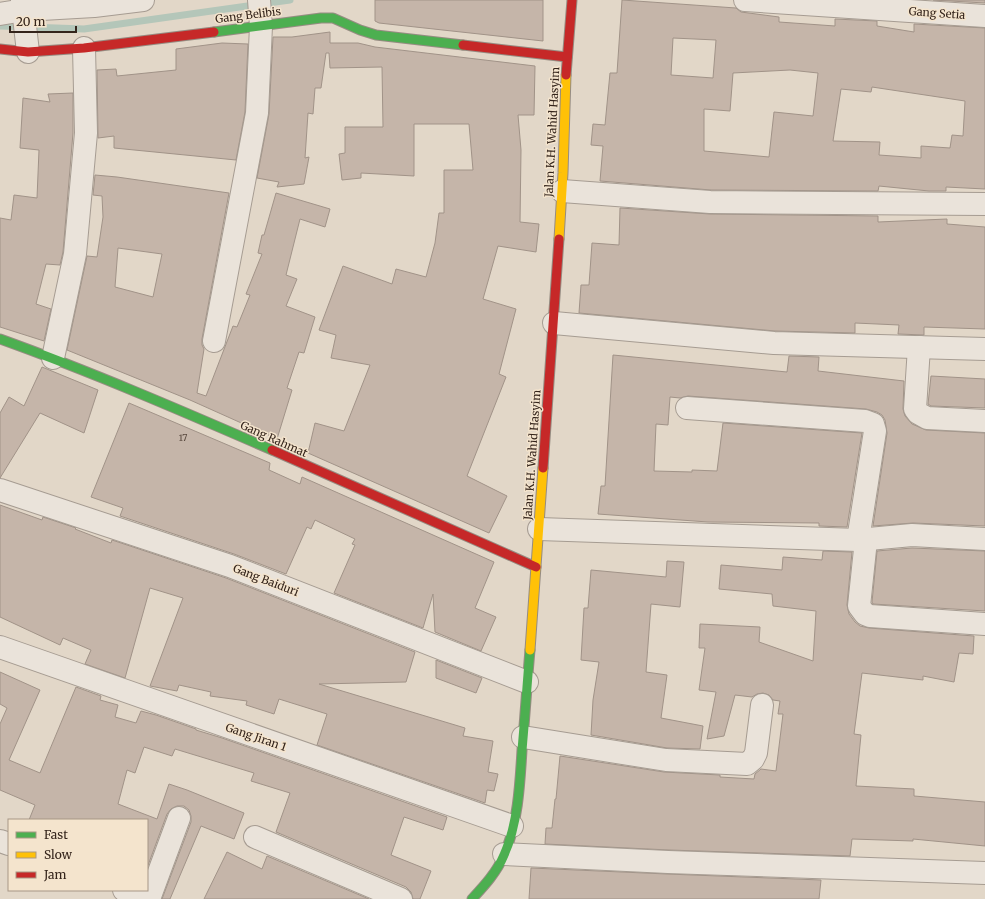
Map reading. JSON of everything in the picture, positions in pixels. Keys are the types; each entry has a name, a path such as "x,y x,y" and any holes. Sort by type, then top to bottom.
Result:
{"street":[{"path":"0,14 24,9 143,0"},
{"name":"Jalan K.H. Wahid Hasyim","path":"472,899 494,871 504,854 512,826 520,780 554,323 562,191 567,57 572,0"},
{"name":"Gang Setia","path":"745,0 985,16"},
{"path":"24,9 28,48"},
{"path":"214,341 257,113 260,14"},
{"name":"Gang Belibis","path":"0,49 84,48 260,14 333,18 360,30 376,35 567,57"},
{"path":"53,358 75,254 86,133 84,48"},
{"path":"562,191 710,202 985,204"},
{"path":"554,323 774,343 985,349"},
{"name":"Gang Rahmat","path":"0,339 53,358 185,412 536,567"},
{"path":"919,347 915,409 918,413 927,418 985,421"},
{"path":"687,408 865,421 873,424 875,431 862,540 859,606 865,614 870,616 985,624"},
{"name":"Gang Baiduri","path":"0,490 230,566 527,682"},
{"path":"539,529 862,540 912,535 985,539"},
{"name":"Gang Jiran 1","path":"0,647 512,826"},
{"path":"523,737 666,760 747,764 756,754 762,705"},
{"path":"127,891 148,899 179,818"},
{"path":"255,836 401,899"},
{"path":"504,854 668,862 985,873"}],"building":[{"path":"375,0 543,0 543,41 379,23 375,21"},
{"path":"622,0 736,8 741,12 779,17 779,22 835,26 835,19 877,21 877,26 914,32 914,24 985,28 985,189 946,187 946,191 929,191 879,186 878,191 711,190 600,181 603,146 591,145 593,124 605,125 610,73 617,73","holes":["673,38 716,40 713,78 671,75","790,70 818,73 813,116 774,112 769,157 704,151 704,109 730,111 733,73","872,87 965,101 963,136 952,135 950,148 921,146 921,158 879,155 880,142 833,141 841,89 871,92"]},
{"path":"933,0 985,0 985,3"},
{"path":"330,32 330,43 358,43 375,47 535,66 534,115 518,115 521,150 520,222 539,224 536,252 498,246 483,299 516,309 499,374 506,377 467,476 507,496 489,533 308,453 315,423 344,431 370,365 331,358 336,335 319,330 343,266 392,284 396,269 426,277 435,243 439,213 444,213 444,170 473,170 469,124 414,124 414,176 361,173 361,178 342,180 339,154 345,153 345,127 383,127 382,67 330,68 329,53 326,53 321,88 315,88 313,114 308,113 305,158 309,157 304,184 277,187 279,182 257,178 269,114 273,37 292,37"},
{"path":"222,43 248,44 245,112 236,160 114,148 114,136 98,138 97,70 116,69 117,76 176,70 176,49"},
{"path":"73,93 73,133 63,252 60,265 46,264 36,304 51,309 44,341 0,327 0,218 11,220 14,195 37,198 39,150 20,148 23,98 50,102 48,94"},
{"path":"95,175 229,193 202,339 204,349 197,393 206,396 233,326 237,327 250,295 246,294 262,254 258,253 262,235 264,235 276,193 330,209 325,227 300,219 286,275 297,279 286,306 315,317 304,353 299,352 287,388 292,390 277,439 190,400 67,350 87,256 97,257 103,217 102,196 93,195","holes":["118,248 162,254 153,297 115,287"]},
{"path":"620,208 710,214 878,216 878,222 947,219 947,224 985,227 985,329 924,327 924,335 898,334 899,325 855,323 855,333 775,331 579,313 581,285 589,285 592,243 619,245"},
{"path":"613,355 787,372 789,356 819,357 818,371 904,381 903,409 905,416 912,424 926,430 985,433 985,526 913,523 873,526 887,433 885,420 882,415 877,412 866,409 688,396 680,398 670,397 668,425 656,424 654,471 717,471 723,423 862,433 847,527 819,526 819,523 708,522 598,514 601,486 605,486"},
{"path":"42,367 98,390 84,433 40,413 0,478 0,413 9,397 24,406"},
{"path":"931,376 985,379 985,408 931,406 928,404"},
{"path":"129,403 270,463 269,470 300,484 302,477 494,562 475,608 496,617 481,651 435,632 433,594 423,628 334,593 355,545 352,544 355,539 315,520 311,529 307,527 286,574 234,554 120,516 123,508 91,497"},
{"path":"0,505 42,520 43,517 76,528 75,529 111,543 112,540 226,578 415,652 406,682 319,684 465,728 463,736 493,741 488,772 498,774 494,791 487,790 485,803 317,745 327,714 279,699 274,714 246,705 247,701 210,696 211,692 179,685 177,691 150,686 183,598 150,588 125,678 85,664 91,650 63,638 60,645 0,617"},
{"path":"912,548 985,551 985,611 873,604 877,551"},
{"path":"823,551 852,552 847,605 849,614 860,626 869,628 974,636 973,654 959,653 954,682 923,676 923,680 862,673 854,734 861,735 856,786 914,789 914,796 985,802 985,846 913,839 913,841 852,839 850,856 545,844 546,828 552,828 560,756 664,772 720,775 720,777 754,779 755,774 761,769 776,771 783,714 778,714 780,701 773,700 769,695 763,693 752,697 735,695 724,736 707,739 716,692 699,690 705,648 699,648 700,624 760,627 759,642 813,661 816,611 773,606 772,594 719,589 721,565 782,570 783,557 822,560"},
{"path":"667,561 684,562 680,607 651,604 646,672 667,675 661,718 703,726 700,749 667,748 591,735 593,700 599,662 581,660 584,608 588,608 591,570 666,577"},
{"path":"436,660 482,678 476,693 436,678"},
{"path":"0,672 40,690 9,760 40,773 76,687 101,696 100,700 118,705 115,717 136,723 141,711 156,715 447,817 443,830 404,817 391,855 431,871 420,899 413,899 411,892 406,887 276,832 290,793 251,781 254,773 175,749 172,756 144,747 135,773 127,770 118,804 157,819 169,784 244,813 234,839 201,826 170,899 162,899 191,822 189,810 184,806 177,806 171,809 167,814 148,865 148,819 29,819 35,805 0,790 0,724 7,708 0,704"},
{"path":"227,852 262,869 267,856 369,899 204,899"},
{"path":"531,868 821,880 819,899 529,899"}],"waterway":[{"path":"0,26 84,29 290,0"}],"traffic: fast":[{"path":"214,32 321,18 333,18 360,30 376,35 463,45"},
{"path":"0,339 103,378 272,450"},
{"path":"472,899 486,884 498,867 509,843 519,790 530,650"}],"traffic: slow":[{"path":"559,239 566,75"},
{"path":"530,650 543,468"}],"traffic: jam":[{"path":"566,75 572,0"},
{"path":"0,49 28,52 84,48 214,32"},
{"path":"463,45 567,57"},
{"path":"543,468 559,239"},
{"path":"272,450 536,567"}]}
